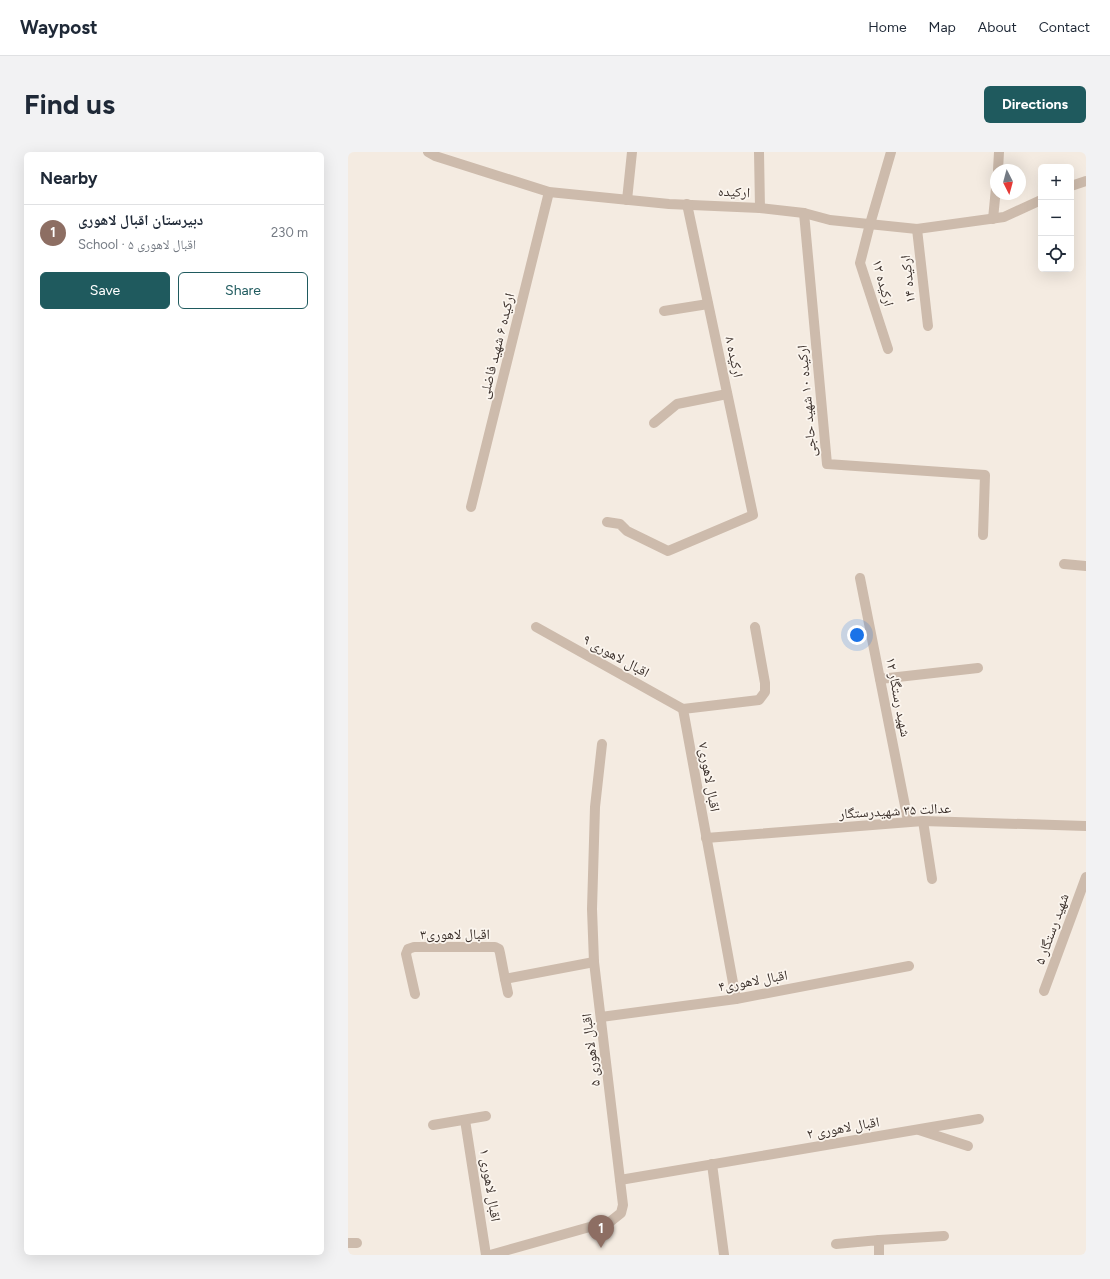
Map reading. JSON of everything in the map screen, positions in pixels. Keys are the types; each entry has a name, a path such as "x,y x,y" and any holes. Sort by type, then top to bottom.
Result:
{"street":[{"name":"ارکیده","path":"428,152 435,156 550,192 669,204 760,208 804,213 830,220 917,228 1004,217 1038,201"},
{"path":"627,200 632,152"},
{"path":"759,152 760,208"},
{"name":"ارکیده ۱۲","path":"888,349 860,263 892,152"},
{"path":"999,164 1000,152"},
{"path":"1074,185 1086,181"},
{"name":"ارکیده ۶ شهید فاضلی","path":"471,507 550,192"},
{"path":"993,218 995,200"},
{"name":"ارکیده ۸","path":"607,522 620,524 627,531 668,551 753,515 687,204"},
{"name":"ارکیده ۱۰ شهید حاجی","path":"804,213 827,464 985,475 982,535"},
{"name":"ارکیده ۱۴","path":"917,228 928,326"},
{"path":"664,311 708,304"},
{"path":"654,423 677,404 727,394"},
{"path":"1064,564 1086,566"},
{"name":"شهید رستگار ۱۲","path":"860,578 908,821"},
{"name":"اقبال لاهوری ۹","path":"536,627 683,709"},
{"path":"683,709 759,700 765,692 765,683 755,627"},
{"path":"880,679 978,668"},
{"name":"اقبال لاهوری۷","path":"683,709 736,999"},
{"name":"اقبال لاهوری ۵","path":"490,1255 611,1221 621,1213 623,1205 594,962 592,910 595,814 602,744"},
{"name":"عدالت ۳۵ شهیدرستگار","path":"706,838 908,821 1086,826"},
{"path":"923,821 932,879"},
{"name":"شهید رستگار ۵","path":"1044,991 1086,877"},
{"name":"اقبال لاهوری۳","path":"415,994 406,954 408,949 414,947 495,947 499,949 505,979"},
{"path":"508,993 505,979 594,962"},
{"name":"اقبال لاهوری۴","path":"601,1017 736,999 909,966"},
{"path":"433,1125 486,1116"},
{"name":"اقبال لاهوری ۲","path":"620,1180 979,1119"},
{"name":"اقبال لاهوری ۱","path":"465,1120 486,1255"},
{"path":"918,1129 968,1146"},
{"path":"712,1164 724,1255"},
{"path":"836,1244 944,1236"},
{"path":"879,1240 879,1255"}],"place":[{"name":"دبیرستان اقبال لاهوری","path":"601,1248"}]}
